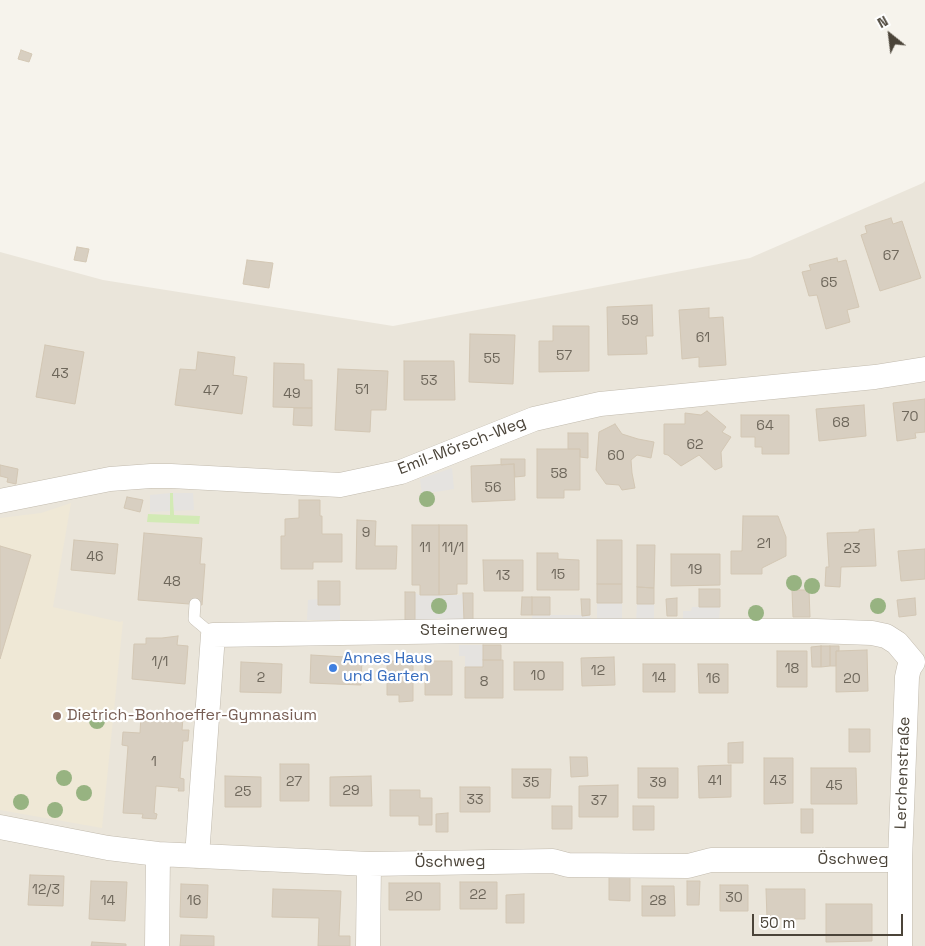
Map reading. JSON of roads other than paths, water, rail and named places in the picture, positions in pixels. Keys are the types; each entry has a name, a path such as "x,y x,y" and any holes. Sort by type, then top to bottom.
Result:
{"street":[{"name":"Emil-Mörsch-Weg","path":"0,502 110,480 151,476 340,485 401,472 534,419 600,404 875,377 925,369"},
{"name":"Steinerweg","path":"213,635 448,631 839,631 872,633 886,636 919,660"},
{"path":"198,856 213,635"},
{"name":"Lerchenstraße","path":"900,946 900,860 907,677 909,668 919,660"},
{"name":"Öschweg","path":"0,826 108,848 158,854 370,864 553,860 568,865 688,866 710,860 900,860"},
{"path":"157,946 158,854"},
{"path":"368,946 370,864"}],"lane":[{"path":"195,604 194,619 213,635"}],"place":[{"name":"Annes Haus und Garten","path":"333,668"},
{"name":"Dietrich-Bonhoeffer-Gymnasium","path":"57,716"}]}
